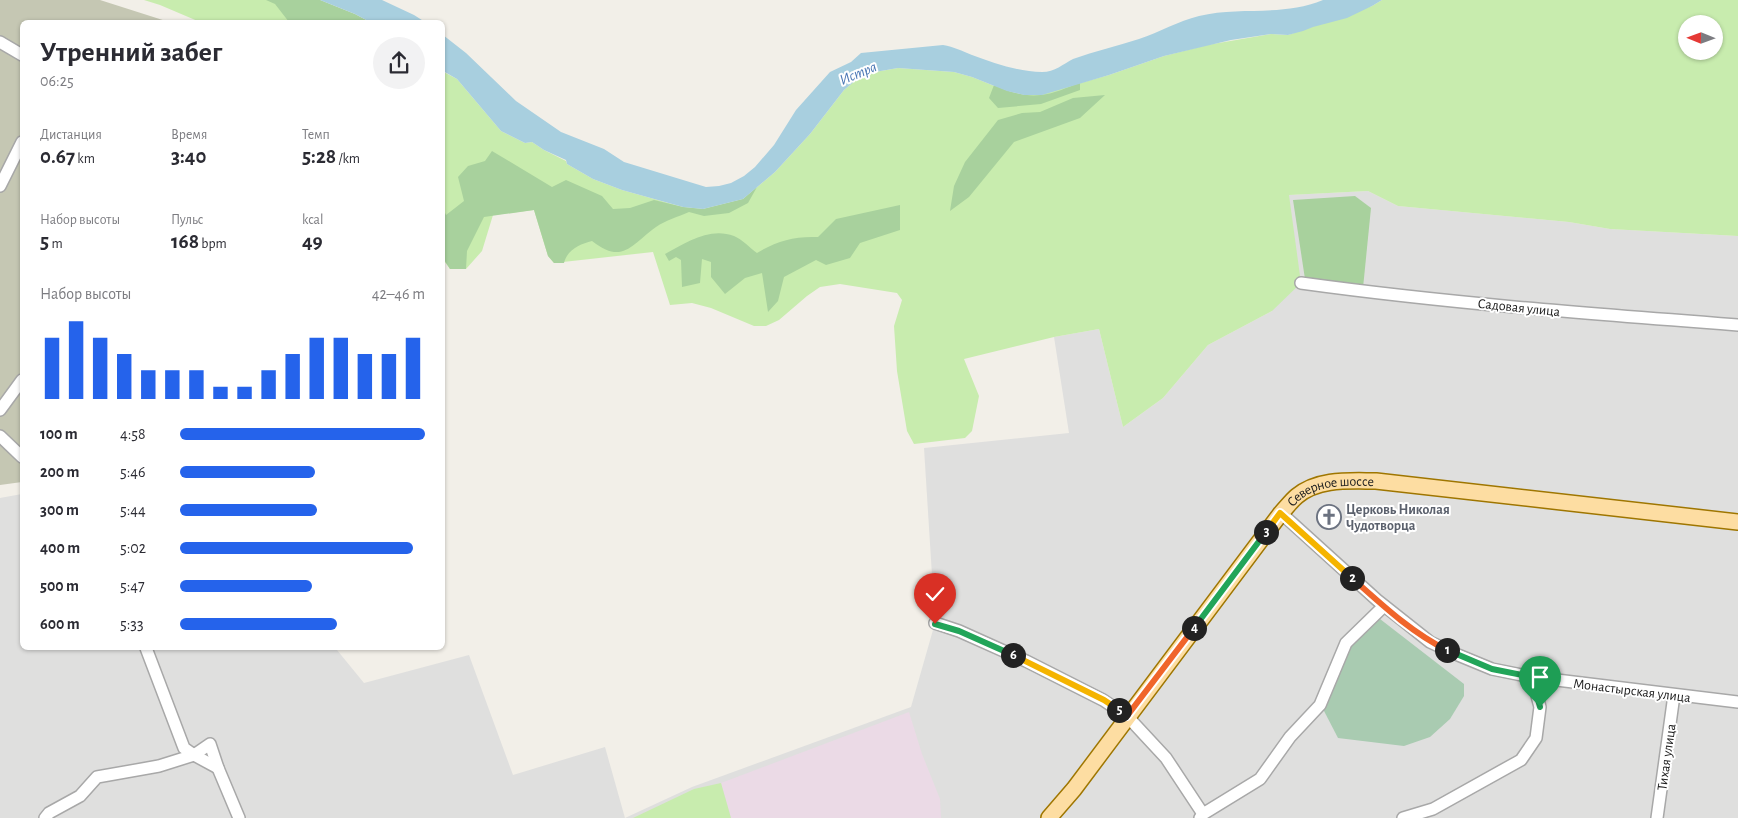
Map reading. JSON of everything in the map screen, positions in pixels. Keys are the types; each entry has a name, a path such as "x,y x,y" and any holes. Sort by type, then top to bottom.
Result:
{"main road":[{"name":"Северное шоссе","path":"1049,818 1074,789 1280,513 1298,496 1310,488 1325,483 1346,480 1386,482 1738,522"}],"street":[{"path":"0,42 20,54"},
{"path":"0,186 20,146"},
{"name":"Садовая улица","path":"1301,283 1362,292 1738,325"},
{"path":"0,410 20,383"},
{"path":"0,436 20,455"},
{"name":"Монастырская улица","path":"1280,513 1384,606 1430,642 1492,669 1532,677 1738,702"},
{"path":"935,624 959,631 1026,661 1104,700 1127,716 1166,758 1202,816 1260,778 1290,737 1320,705 1346,643 1384,606"},
{"path":"147,650 184,748 218,768"},
{"path":"1402,818 1433,809 1521,760 1536,738 1540,707 1532,677"},
{"name":"Тихая улица","path":"1657,818 1674,695"},
{"path":"45,818 49,813 80,796 97,778 159,766 194,755 210,744 239,818"}],"shaded area":[{"path":"0,0 100,0 163,20 20,20 20,482 0,485"},
{"path":"1368,191 1398,206 1569,222 1610,229 1738,236 1738,818 625,818 692,787 911,707 935,623 924,448 1069,433 1054,337 1099,329 1123,427 1163,398 1208,345 1272,311 1288,195"},
{"path":"20,494 20,650 337,650 364,683 469,655 513,775 605,747 625,818 0,818 0,498"},
{"path":"909,712 922,754 940,799 941,818 731,818 721,783"}],"green space":[{"path":"144,0 320,0 365,20 195,20"},
{"path":"266,0 320,0 366,20 287,20 275,4"},
{"path":"1382,0 1738,0 1738,236 1610,229 1569,222 1398,206 1368,191 1289,195 1301,283 1272,311 1208,345 1163,398 1123,427 1099,329 1054,337 964,359 979,396 972,431 965,438 914,444 907,431 897,371 894,326 902,300 897,293 840,284 820,287 779,320 766,326 754,326 711,308 692,303 670,305 653,252 554,263 548,256 534,210 493,215 482,251 466,269 450,269 445,262 445,73 457,79 501,131 525,143 532,142 593,179 622,190 683,207 703,209 743,199 775,172 810,134 844,90 856,80 875,72 898,68 954,72 1007,91 1024,95 1066,87 1109,75 1164,56 1207,45 1271,34 1288,35 1372,6"},
{"path":"1080,83 1080,90 1041,104 998,108 989,98 994,85 1017,93 1035,95 1051,93"},
{"path":"1105,95 1080,118 1014,142 969,197 950,211 954,186 965,162 998,120 1022,113 1040,112 1073,98"},
{"path":"492,151 552,187 566,180 602,196 613,209 630,208 654,200 683,207 703,209 743,199 757,187 748,203 729,213 704,216 689,212 668,220 633,246 619,252 603,248 592,241 587,242 571,251 564,263 554,263 548,256 534,210 484,217 467,251 466,269 450,269 445,261 445,213 446,215 464,201 458,177 468,166 485,161"},
{"path":"1355,196 1371,208 1363,288 1305,279 1293,200"},
{"path":"900,205 900,230 860,243 850,258 826,265 816,260 784,277 778,301 768,312 762,273 745,278 725,294 711,277 711,262 702,259 700,283 682,287 681,260 676,257 669,261 665,254 689,241 716,233 737,237 757,253 786,240 801,237 818,237 836,219"},
{"path":"1380,619 1464,684 1464,696 1450,719 1430,737 1404,746 1338,738 1323,709 1350,648"},
{"path":"721,783 731,818 633,818 694,789"}],"water":[{"path":"320,0 382,0 422,20 366,20"},
{"name":"Истра","path":"1323,0 1382,0 1347,18 1303,31 1288,35 1271,34 1231,40 1164,56 1042,95 1024,95 1007,91 954,72 898,68 875,72 856,80 844,90 810,134 775,172 743,199 703,209 683,207 622,190 593,179 567,164 566,160 532,142 525,143 501,131 457,79 445,72 445,37 466,53 516,101 561,132 604,149 624,162 706,187 719,186 731,183 755,167 774,145 796,110 830,72 851,62 861,53 943,45 1007,66 1033,72 1047,72 1073,59 1139,39 1199,16 1214,13 1277,10 1308,5"}],"place":[{"name":"Церковь Николая Чудотворца","path":"1329,517"}],"route":[{"path":"935,624 959,631 1026,661 1104,700 1127,716 1280,513 1377,600 1430,642 1492,669 1532,677 1540,707"}]}
